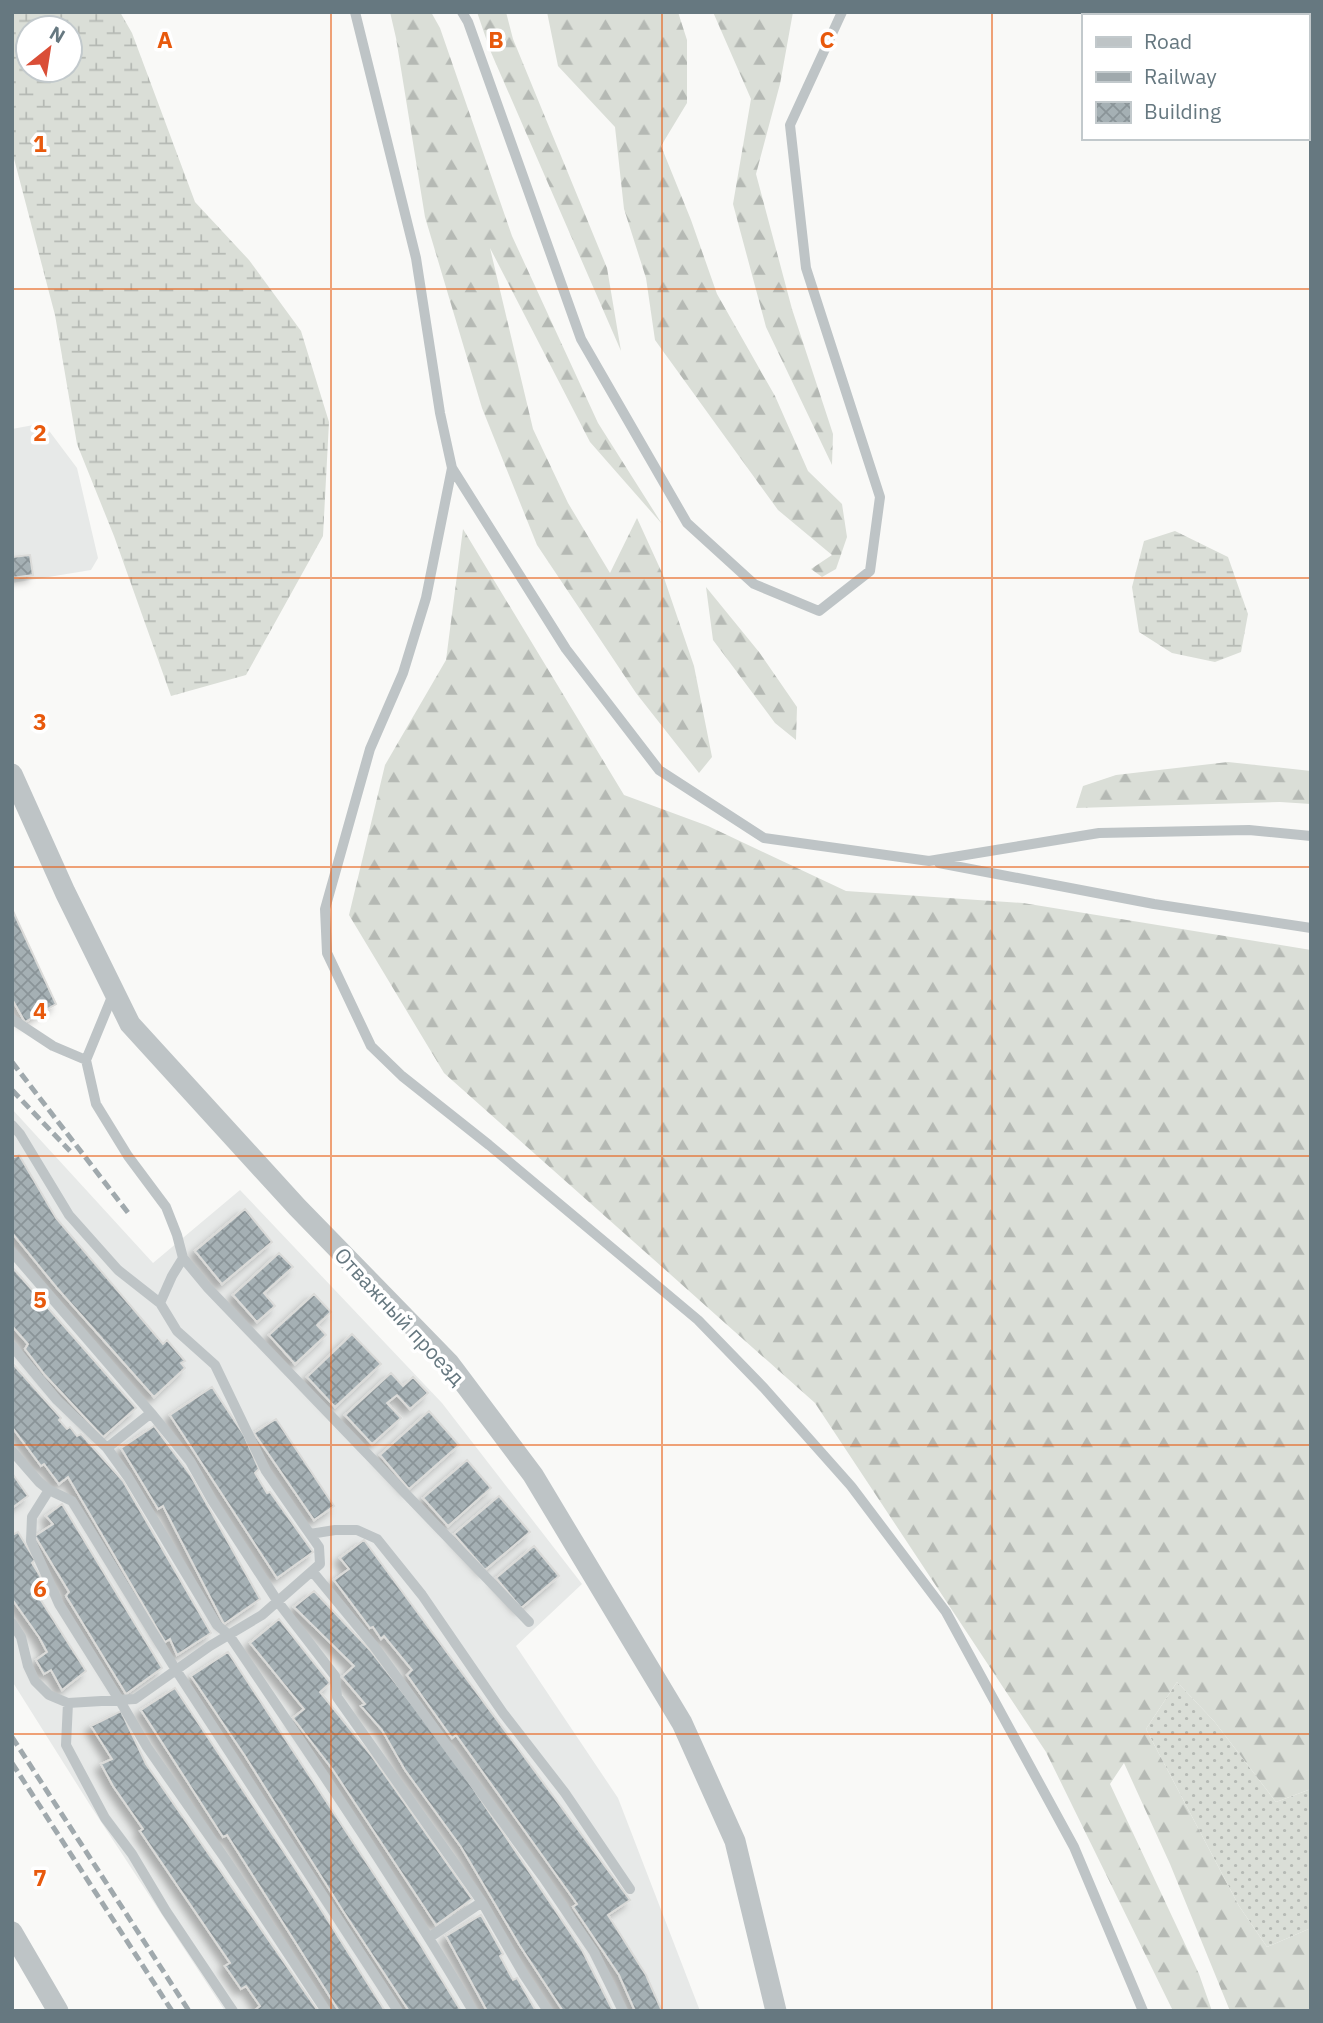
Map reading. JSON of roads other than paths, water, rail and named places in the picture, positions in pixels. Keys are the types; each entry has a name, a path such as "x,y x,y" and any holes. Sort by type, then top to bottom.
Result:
{"street":[{"name":"Отважный проезд","path":"12,774 65,892 130,1024 297,1207 449,1363 533,1475 682,1723 735,1841 776,2011"},
{"path":"12,1932 58,2011"}],"lane":[{"path":"355,12 416,258 440,414 452,468 566,649 659,770 764,838 929,861 1154,904 1311,928"},
{"path":"462,12 468,22 582,339 687,523 754,584 819,611 870,571 880,497 806,268 790,125 842,12"},
{"path":"452,468 426,598 403,673 370,749 325,909 327,953 348,1000 371,1046 402,1076 698,1320 764,1388 851,1486 946,1612 1074,1847 1143,2011"},
{"path":"929,861 1099,833 1249,830 1311,836"},
{"path":"114,992 86,1060 96,1104 128,1156 166,1207 183,1258 208,1288 529,1622"},
{"path":"12,1018 53,1046 86,1060"},
{"path":"12,1125 69,1215 118,1270 160,1303 177,1331 215,1365 265,1472 319,1546 320,1564 262,1615 135,1699 68,1703 49,1695 35,1681 28,1666 21,1637 12,1622"},
{"path":"12,1252 190,1461 278,1602 335,1675 337,1696 482,1902 548,2011"},
{"path":"160,1303 183,1258"},
{"path":"12,1346 57,1400 107,1448 128,1477 217,1625 229,1635 345,1805 474,2011"},
{"path":"107,1448 151,1413"},
{"path":"12,1451 39,1482 72,1501 176,1670 398,2011"},
{"path":"49,1490 32,1517 31,1541 59,1604 120,1700 146,1747 226,1860 326,2011"},
{"path":"310,1534 357,1530 377,1539 422,1595 503,1713 565,1793 630,1889"},
{"path":"312,1571 374,1646 544,1877 594,1952 623,2011"},
{"path":"68,1703 66,1745 105,1818 132,1854 166,1911 233,2011"},
{"path":"430,1937 482,1902"}],"railway":[{"path":"12,1062 129,1214"},
{"path":"12,1090 70,1151"},
{"path":"12,1737 189,2011"},
{"path":"12,1763 172,2011"}]}
